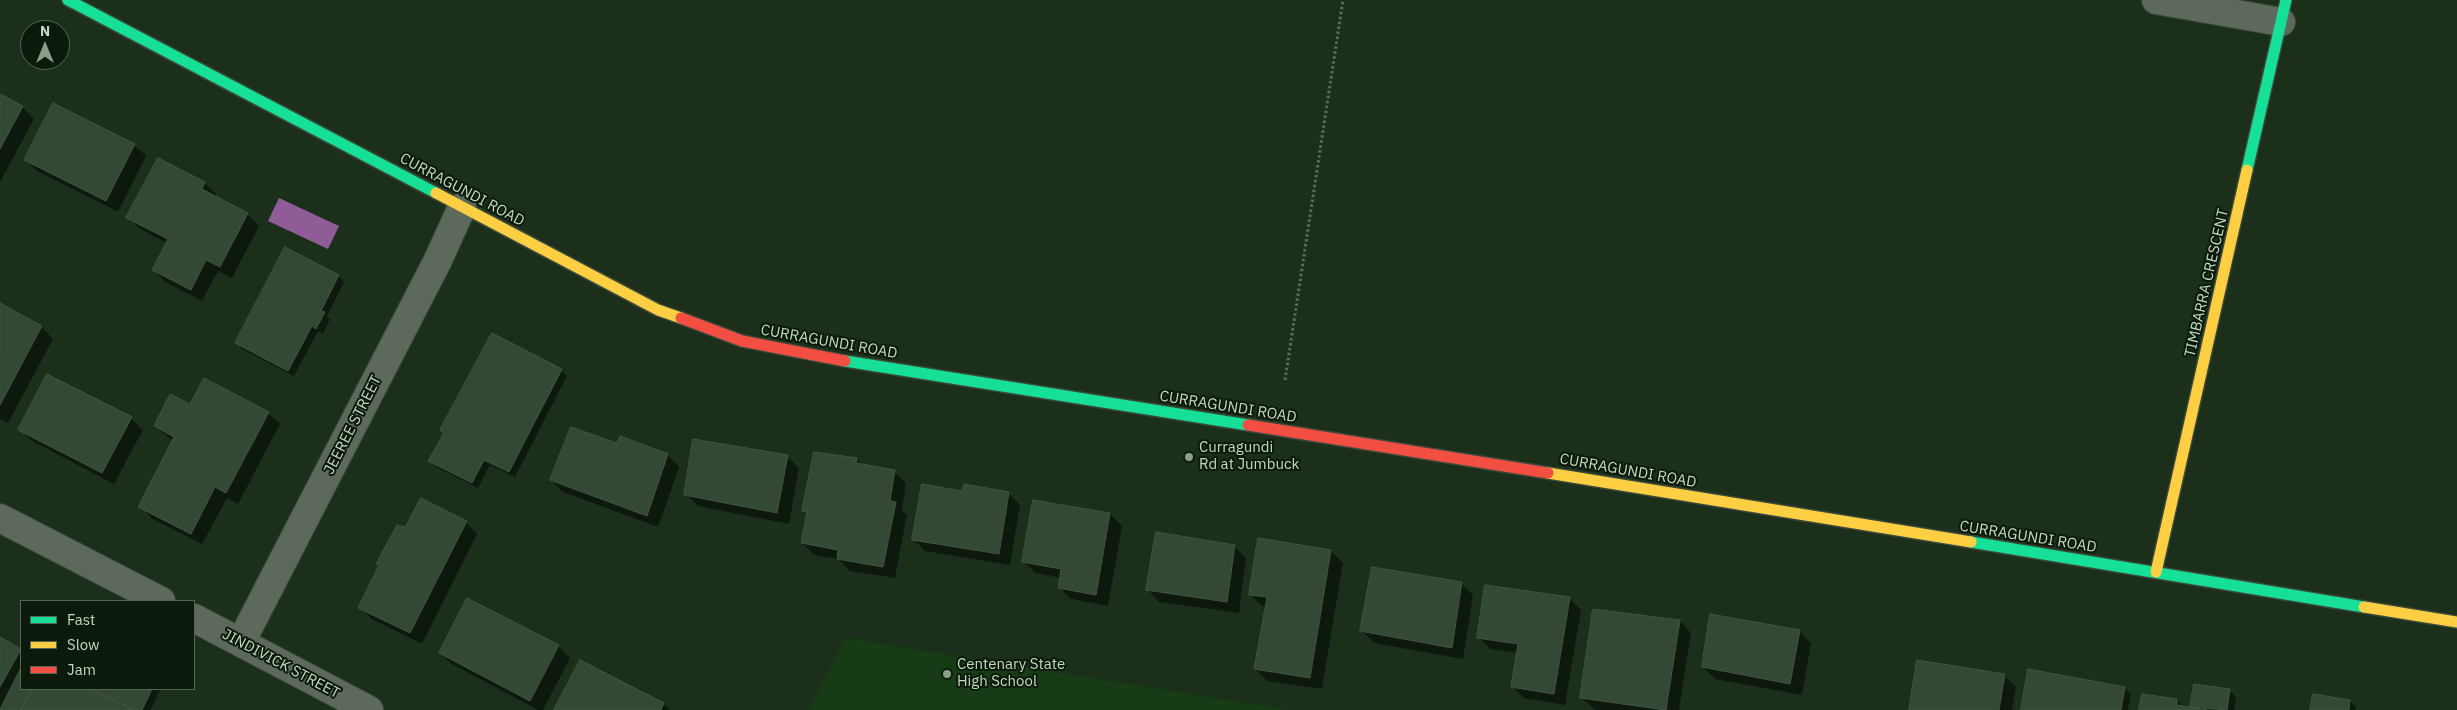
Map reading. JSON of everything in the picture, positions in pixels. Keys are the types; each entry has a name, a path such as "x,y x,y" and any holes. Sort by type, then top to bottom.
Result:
{"street":[{"name":"CURRAGUNDI ROAD","path":"68,0 658,310 742,341 786,352 960,381 1490,463 2457,622"},
{"path":"2156,0 2284,11"},
{"name":"TIMBARRA CRESCENT","path":"2156,572 2284,11"},
{"name":"JEEREE STREET","path":"241,642 438,260 462,207"},
{"path":"0,518 160,600"},
{"name":"JINDIVICK STREET","path":"195,619 369,710"}],"path":[{"path":"1285,380 1343,0"}],"shaded area":[{"path":"279,198 339,226 328,249 268,221"},
{"name":"Centenary State High School","path":"846,638 1289,710 808,710"}],"building":[{"path":"0,94 23,106 0,149"},
{"path":"53,103 135,144 106,201 24,160"},
{"path":"158,158 205,182 202,189 248,213 220,267 206,260 191,290 152,270 168,239 126,218"},
{"path":"285,247 339,275 321,311 325,312 316,329 312,326 288,371 235,343"},
{"path":"0,303 42,326 0,405"},
{"path":"492,333 562,369 509,472 484,460 472,483 428,461 444,433 440,430"},
{"path":"47,374 132,417 102,473 18,430"},
{"path":"204,378 269,412 226,493 215,487 191,534 138,507 174,437 154,426 170,394 190,404"},
{"path":"571,427 617,443 620,436 668,454 647,516 550,480"},
{"path":"693,439 788,455 777,513 684,495"},
{"path":"814,452 857,458 856,463 895,470 890,501 896,502 883,567 837,559 838,550 801,543 807,512 802,511"},
{"path":"922,484 962,491 964,484 1009,492 999,554 912,540"},
{"path":"421,498 467,521 410,633 358,608 379,565 376,564 397,525 405,527"},
{"path":"1033,500 1110,513 1096,595 1058,588 1061,569 1022,562"},
{"path":"1156,532 1235,545 1227,602 1146,590"},
{"path":"1258,538 1331,550 1310,678 1254,669 1267,597 1249,595"},
{"path":"1372,567 1462,582 1452,648 1360,631"},
{"path":"1485,585 1570,597 1554,694 1511,687 1518,644 1477,638"},
{"path":"467,598 559,645 530,701 439,653"},
{"path":"1593,609 1680,620 1666,710 1580,698"},
{"path":"1710,614 1800,630 1790,684 1702,667"},
{"path":"0,637 20,648 20,651 0,687"},
{"path":"580,660 664,703 661,710 554,710"},
{"path":"1917,660 2005,674 1999,710 1909,710"},
{"path":"2028,669 2125,687 2121,710 2021,710"},
{"path":"20,670 20,690 31,690 21,710 0,710"},
{"path":"2194,684 2230,689 2227,710 2190,707"},
{"path":"31,690 93,690 130,708 129,710 21,710"},
{"path":"93,690 152,690 142,710 129,710 130,708"},
{"path":"2142,694 2177,699 2177,705 2207,710 2139,710"},
{"path":"2313,694 2350,700 2349,710 2310,710"}],"traffic: fast":[{"path":"68,0 436,193"},
{"path":"2247,170 2286,0"},
{"path":"845,361 1248,425"},
{"path":"1971,542 2364,607"}],"traffic: slow":[{"path":"2156,572 2247,170"},
{"path":"436,193 658,310 681,318"},
{"path":"1548,473 1971,542"},
{"path":"2364,607 2457,622"}],"traffic: jam":[{"path":"681,318 742,341 845,361"},
{"path":"1248,425 1548,473"}],"place":[{"name":"Curragundi Rd at Jumbuck","path":"1189,457"},
{"name":"Centenary State High School","path":"947,674"}]}
